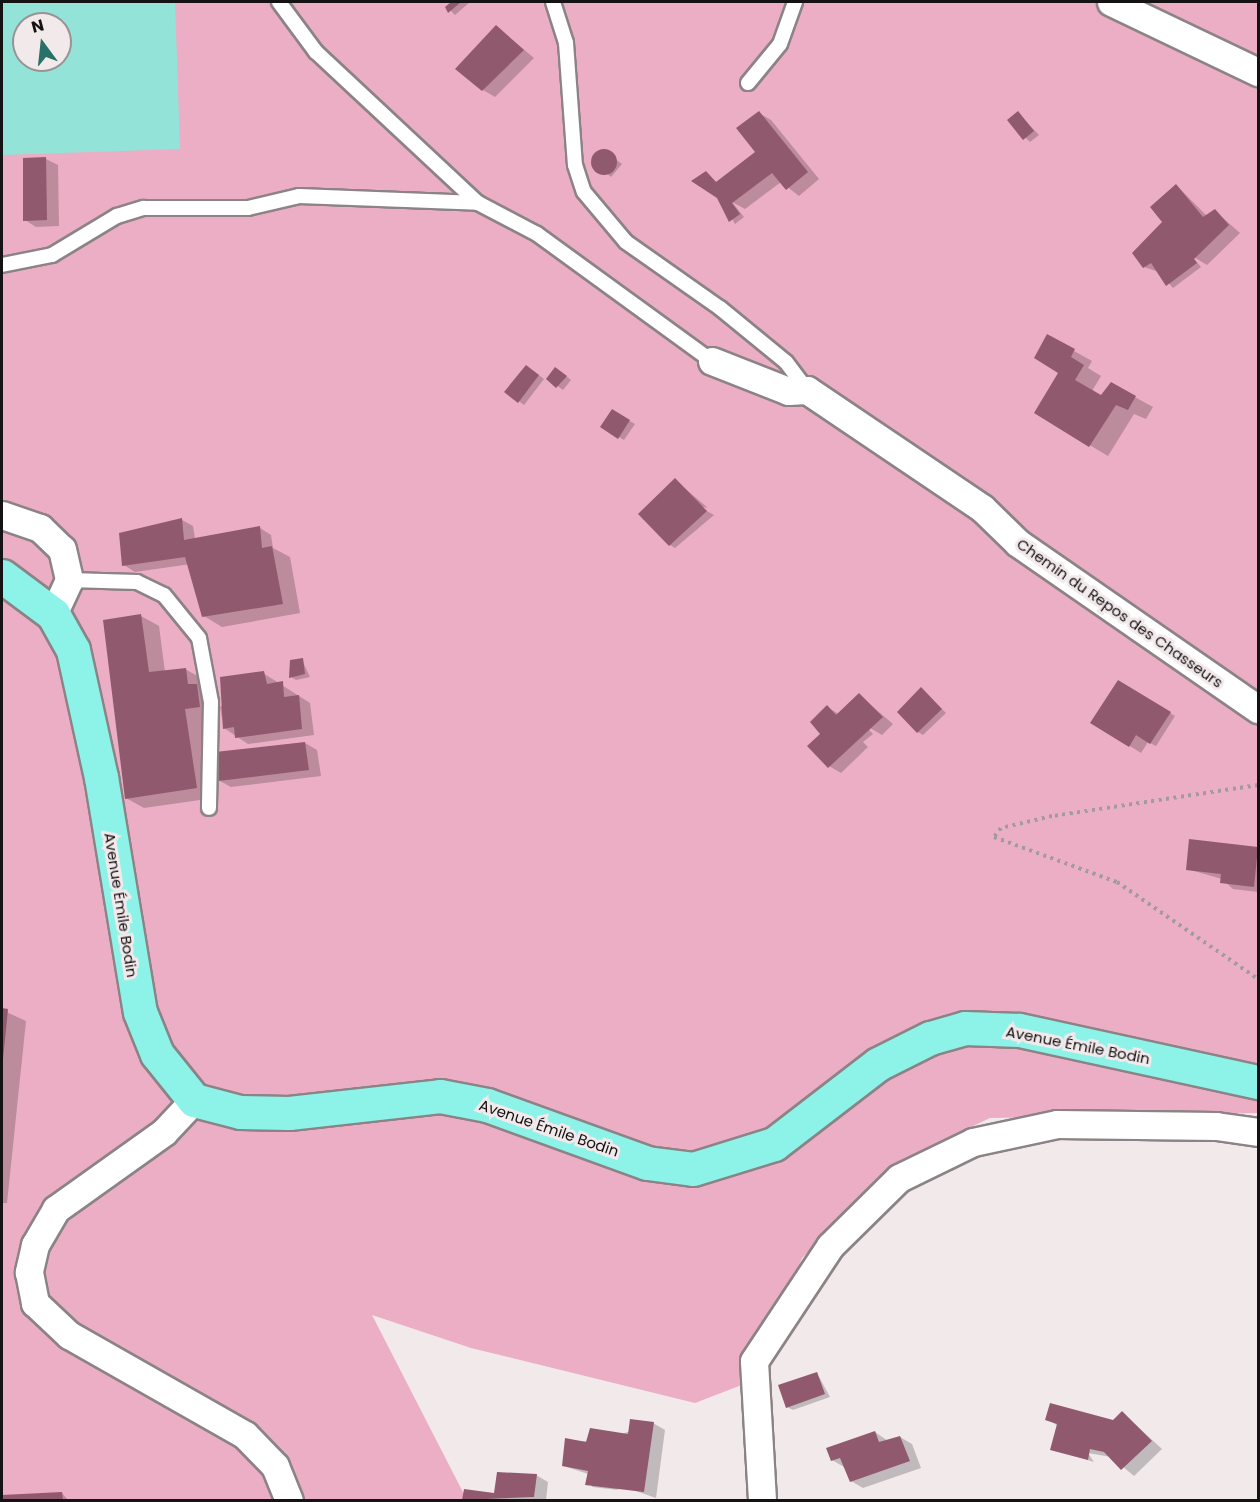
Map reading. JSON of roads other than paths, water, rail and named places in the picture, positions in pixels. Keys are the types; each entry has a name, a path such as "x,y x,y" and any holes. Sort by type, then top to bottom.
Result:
{"main road":[{"name":"Avenue Émile Bodin","path":"2,576 53,614 73,650 83,687 140,1012 157,1054 194,1100 240,1112 288,1113 401,1096 440,1096 487,1105 647,1163 693,1169 774,1144 878,1064 930,1038 965,1028 1019,1030 1258,1082"}],"street":[{"path":"1111,2 1258,72"},
{"path":"712,361 788,391 807,390"},
{"name":"Chemin du Repos des Chasseurs","path":"807,390 982,507 1018,543 1258,709"},
{"path":"2,515 40,528 62,549 69,580 53,614"},
{"path":"194,1100 164,1132 56,1209 35,1245 29,1272 35,1303 69,1335 245,1435 275,1466 289,1500"},
{"path":"762,1500 754,1361 830,1246 899,1178 973,1142 1057,1124 1216,1126 1258,1132"}],"lane":[{"path":"279,2 316,52 478,202 537,234 712,361"},
{"path":"553,2 566,43 575,165 589,201 626,242 720,308 786,362 807,390"},
{"path":"748,83 780,44 795,2"},
{"path":"2,265 52,255 117,216 144,208 248,208 299,196 478,202"},
{"path":"69,580 137,582 164,595 199,638 212,702 209,808"}],"water":[{"path":"2,2 175,2 180,149 2,155"}]}
